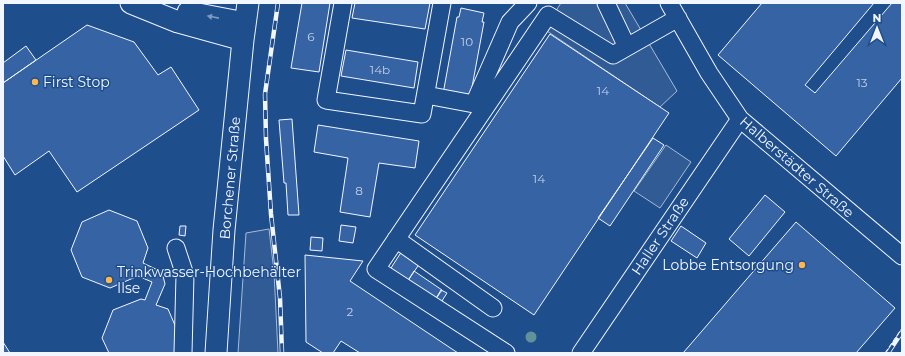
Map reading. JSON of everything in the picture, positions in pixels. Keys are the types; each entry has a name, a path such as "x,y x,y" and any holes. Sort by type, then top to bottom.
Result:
{"main road":[{"name":"Borchener Straße","path":"216,353 224,230 248,3"},
{"path":"140,6 178,22 244,32"},
{"path":"140,6 189,7 244,32"}],"street":[{"path":"343,3 326,100 422,114 442,3"},
{"path":"426,95 474,104 510,22 528,3"},
{"path":"606,3 626,48"},
{"name":"Halberstädter Straße","path":"669,3 709,73 740,119 902,256"},
{"path":"506,353 376,270 548,15 613,55 678,18"},
{"name":"Haller Straße","path":"581,353 740,119"},
{"path":"396,239 493,308"},
{"path":"176,248 185,275 183,353"}],"shaded area":[{"path":"561,3 625,3 677,91 660,107 544,29"},
{"path":"666,145 691,162 660,208 634,191"},
{"path":"269,229 274,272 278,353 238,353 246,233"}],"building":[{"path":"302,3 330,3 319,72 291,68"},
{"path":"355,3 430,3 425,29 352,18"},
{"path":"762,3 874,3 805,85 815,93 892,3 902,3 902,78 836,156 718,55"},
{"path":"461,8 484,13 482,22 484,22 470,98 443,94 457,17 459,17"},
{"path":"87,25 134,42 158,75 171,67 199,110 77,192 49,151 15,175 3,156 3,83"},
{"path":"550,34 669,113 534,315 415,235"},
{"path":"26,46 36,60 3,83 3,63"},
{"path":"346,50 418,62 414,88 341,76"},
{"path":"292,119 299,215 288,215 279,120"},
{"path":"318,125 419,141 415,168 379,163 370,217 340,212 348,158 314,152"},
{"path":"653,138 664,145 610,226 598,218"},
{"path":"765,195 785,212 749,256 729,239"},
{"name":"Trinkwasser-Hochbehälter Ilse","path":"109,210 137,221 148,248 143,263 162,272 165,284 156,305 168,309 180,337 174,353 109,353 102,338 113,310 141,299 145,300 152,282 138,276 110,288 82,277 71,250 82,222"},
{"name":"Lobbe Entsorgung","path":"796,222 895,308 856,353 683,353"},
{"path":"341,225 356,227 353,243 339,241"},
{"path":"180,226 186,226 185,236 179,235"},
{"path":"681,226 706,243 697,258 671,241"},
{"path":"311,237 323,238 322,251 310,250"},
{"path":"402,251 420,263 407,282 389,271"},
{"path":"305,255 363,261 350,281 458,353 360,353 341,341 333,353 323,353 306,342"},
{"path":"414,271 442,290 435,300 407,282"},
{"path":"441,290 447,293 440,304 435,300"},
{"path":"3,342 10,353 3,353"}],"railway":[{"path":"278,3 265,94 266,139 271,214 280,298 282,353"},
{"path":"888,353 902,332"}],"fence":[{"path":"885,353 902,328"}],"place":[{"name":"First Stop","path":"35,82"},
{"name":"Lobbe Entsorgung","path":"802,265"},
{"name":"Trinkwasser-Hochbehälter Ilse","path":"109,280"}]}
